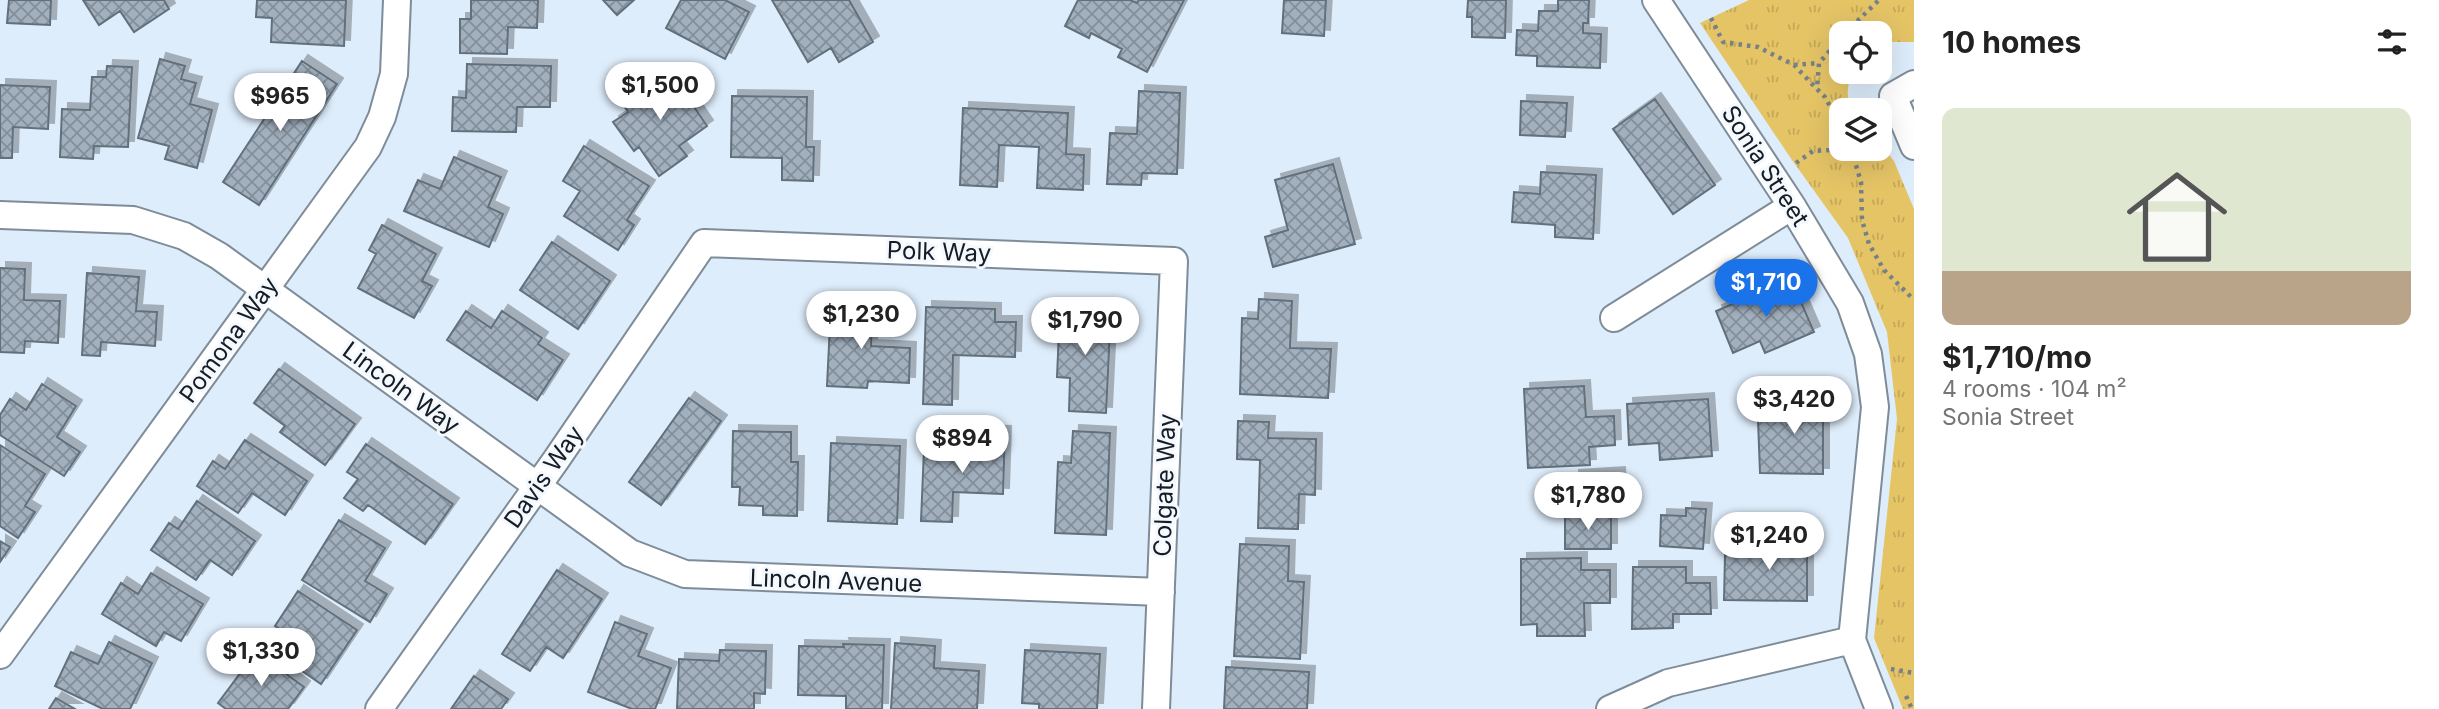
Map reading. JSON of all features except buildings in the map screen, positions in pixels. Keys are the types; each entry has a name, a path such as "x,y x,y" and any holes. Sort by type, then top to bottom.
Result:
{"street":[{"name":"Pomona Way","path":"0,655 368,147 382,117 394,74 397,0"},
{"name":"Sonia Street","path":"1656,0 1792,206 1850,303 1868,354 1875,407 1852,640 1879,709"},
{"path":"1903,90 1914,146"},
{"path":"1614,318 1792,206"},
{"path":"0,215 132,220 184,236 219,256 265,290"},
{"name":"Polk Way","path":"704,243 1174,261"},
{"name":"Davis Way","path":"379,709 704,243"},
{"name":"Colgate Way","path":"1156,709 1174,261"},
{"name":"Lincoln Way","path":"265,290 537,486"},
{"name":"Lincoln Avenue","path":"537,486 630,553 685,573 1161,592"},
{"path":"1610,709 1668,683 1852,640"}],"path":[{"path":"1857,21 1879,0"},
{"path":"1711,18 1723,41 1758,47 1794,65 1829,104"},
{"path":"1817,89 1819,63 1829,52"},
{"path":"1794,65 1819,63"},
{"path":"1774,179 1813,151 1829,150"},
{"path":"1855,161 1861,182 1862,220 1869,244 1884,270 1914,300"}],"green space":[{"path":"1749,0 1914,0 1914,42 1892,42 1892,21 1829,21 1829,84 1849,84 1848,98 1829,98 1829,161 1892,161 1892,158 1914,209 1914,709 1903,709 1874,638 1897,419 1887,332 1848,238 1700,23"}]}
